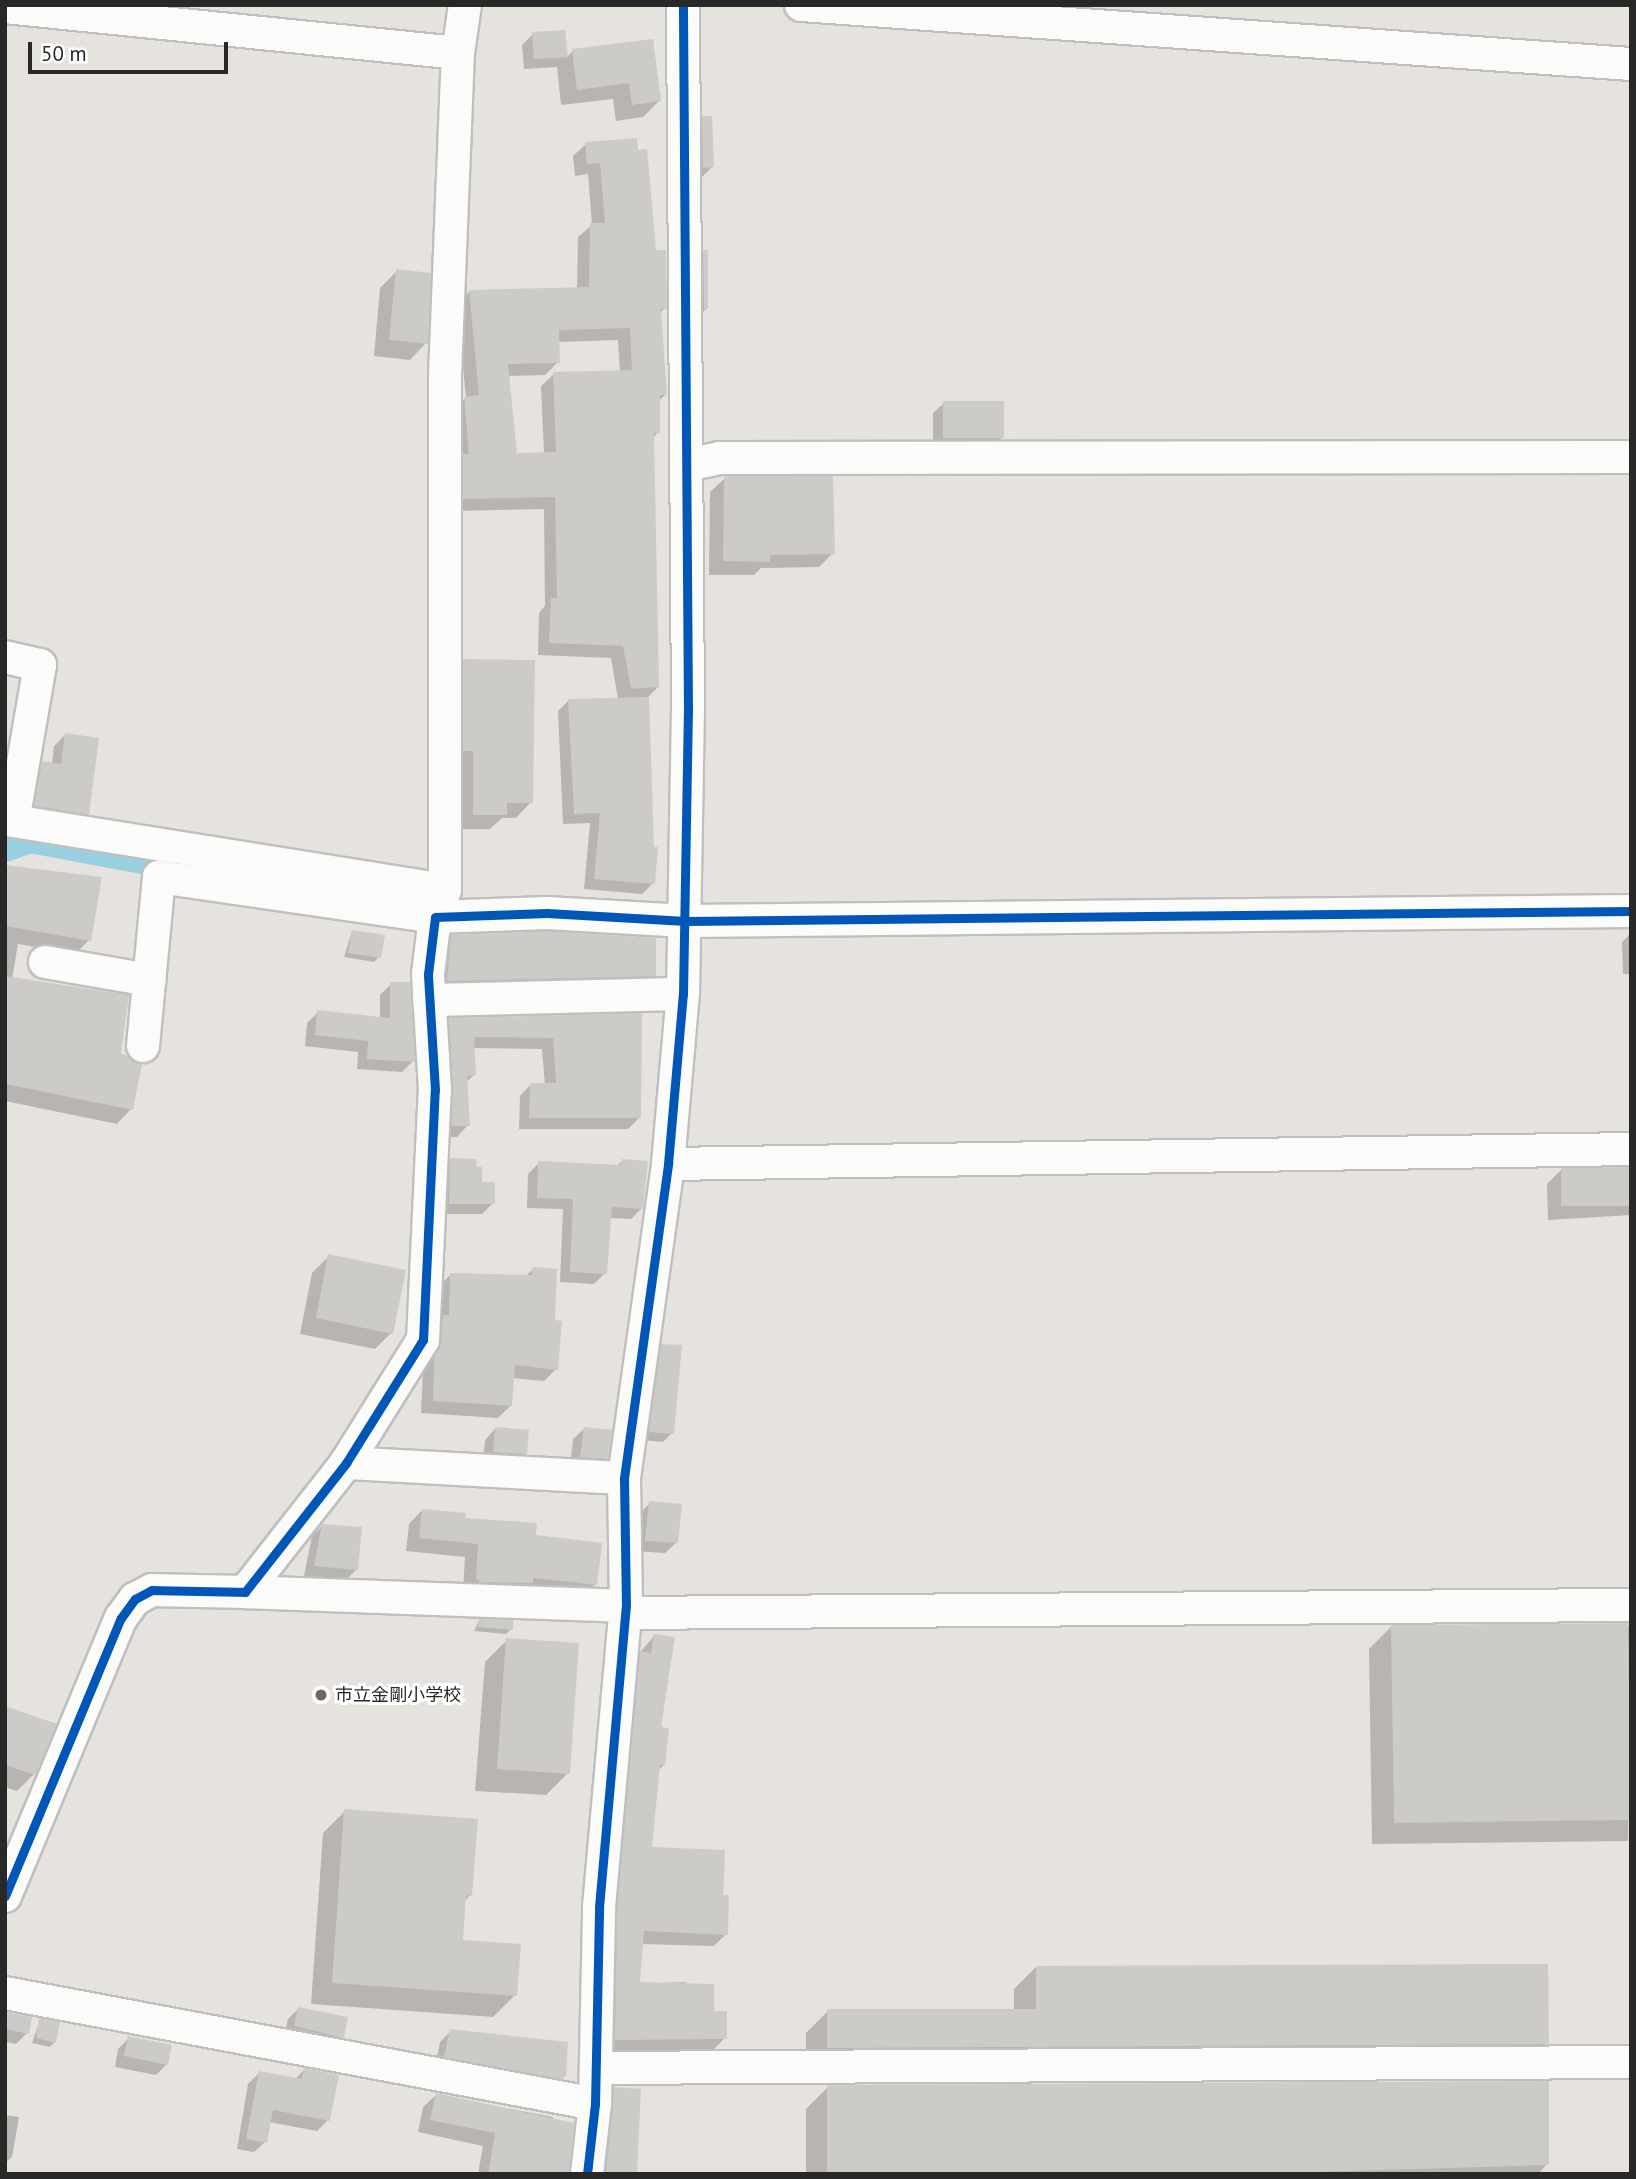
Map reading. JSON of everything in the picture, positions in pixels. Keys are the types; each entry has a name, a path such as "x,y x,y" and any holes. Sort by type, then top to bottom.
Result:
{"street":[{"path":"245,1592 346,1463 423,1340 435,1090 429,1000 440,904 444,374 458,52 464,5"},
{"path":"587,2174 595,2104 599,1906 626,1609 624,1478 668,1164 683,994 687,465 683,5"},
{"path":"801,5 1631,64"},
{"path":"5,6 458,52"},
{"path":"687,465 719,458 1631,457"},
{"path":"5,657 40,665 13,821 440,904"},
{"path":"143,1046 159,877 547,914 685,920 1631,911"},
{"path":"45,962 149,980"},
{"path":"429,1000 683,994"},
{"path":"668,1164 1631,1149"},
{"path":"346,1463 624,1478"},
{"path":"5,1896 121,1619 135,1600 152,1590 626,1609 1631,1605"},
{"path":"5,1993 595,2104"},
{"path":"596,2068 1631,2062"}],"building":[{"path":"565,30 568,57 534,59 532,32"},
{"path":"653,39 661,101 632,105 629,83 577,90 572,49"},
{"path":"702,116 712,116 714,167 703,168"},
{"path":"637,138 638,150 647,149 656,250 666,250 667,309 661,309 667,395 660,395 660,433 654,433 659,687 631,689 623,646 549,643 551,598 557,598 555,497 463,499 463,454 469,454 464,397 479,395 469,290 589,287 590,223 605,223 600,163 587,164 585,142","holes":["630,328 632,370 553,372 556,452 517,453 508,364 560,363 559,330"]},
{"path":"703,250 708,250 708,309 704,309"},
{"path":"396,269 431,273 428,344 389,340"},
{"path":"943,401 1004,401 1004,438 943,438"},
{"path":"724,476 833,476 835,554 770,555 770,562 723,561"},
{"path":"463,659 535,660 533,803 507,803 507,815 473,815 473,751 463,751"},
{"path":"649,697 654,847 658,847 655,884 594,879 600,813 574,814 568,699"},
{"path":"65,733 99,738 89,815 34,806 42,761 61,764"},
{"path":"5,865 102,877 91,941 5,926"},
{"path":"352,930 385,935 381,958 348,953"},
{"path":"547,931 656,938 656,976 447,981 451,935"},
{"path":"5,976 129,995 121,1053 142,1064 133,1110 5,1084"},
{"path":"390,982 410,982 415,1062 367,1059 368,1041 315,1035 317,1010 390,1018"},
{"path":"642,1013 641,1118 529,1118 530,1083 556,1083 553,1038 474,1037 476,1075 467,1076 470,1126 452,1126 449,1018"},
{"path":"450,1158 476,1159 477,1167 482,1167 482,1182 495,1182 495,1204 449,1204"},
{"path":"622,1159 648,1161 643,1209 612,1207 607,1274 570,1272 573,1199 537,1198 538,1161 621,1165"},
{"path":"1631,1167 1631,1206 1561,1206 1561,1168"},
{"path":"328,1254 406,1270 393,1334 316,1318"},
{"path":"533,1267 557,1269 555,1320 562,1321 558,1370 515,1365 512,1406 433,1401 434,1356 441,1342 443,1315 449,1315 450,1273 532,1275"},
{"path":"661,1344 682,1345 674,1434 649,1432"},
{"path":"495,1427 529,1430 527,1454 493,1452"},
{"path":"584,1427 612,1430 608,1459 580,1457"},
{"path":"649,1501 682,1504 678,1543 645,1541"},
{"path":"422,1509 466,1513 465,1518 537,1523 536,1535 602,1543 597,1585 533,1578 533,1583 481,1582 476,1579 478,1544 419,1538"},
{"path":"322,1524 362,1527 358,1570 314,1566"},
{"path":"479,1619 513,1620 513,1630 478,1627"},
{"path":"1628,1623 1631,1820 1394,1823 1391,1625"},
{"path":"654,1634 675,1637 661,1727 669,1728 665,1766 660,1765 652,1847 725,1850 723,1895 729,1895 728,1935 644,1931 640,1982 714,1984 714,2011 727,2011 727,2039 615,2040 617,1908 640,1651 651,1653"},
{"path":"506,1638 579,1643 570,1774 497,1769"},
{"path":"5,1706 57,1724 35,1775 5,1765"},
{"path":"344,1809 478,1819 472,1896 466,1895 463,1940 521,1944 517,1996 332,1983"},
{"path":"1548,1964 1549,2044 827,2048 827,2009 1036,2009 1036,1966"},
{"path":"298,2007 348,2017 344,2038 294,2026"},
{"path":"5,2012 32,2017 29,2034 5,2029"},
{"path":"39,2018 60,2022 56,2043 36,2038"},
{"path":"450,2029 568,2042 566,2076 561,2079 444,2057"},
{"path":"128,2036 172,2045 168,2065 124,2056"},
{"path":"304,2068 339,2075 330,2121 273,2110 267,2143 246,2139 259,2071 302,2079"},
{"path":"1549,2081 1549,2165 1246,2174 827,2174 827,2085"},
{"path":"614,2087 641,2089 637,2174 606,2174"},
{"path":"436,2093 574,2123 569,2174 488,2174 495,2133 430,2120"}],"waterway":[{"path":"5,848 30,839 191,869"}],"cycle path":[{"path":"587,2174 595,2104 599,1907 626,1606 624,1478 668,1164 683,994 688,711 683,5"},
{"path":"5,1896 121,1618 135,1599 152,1590 245,1592 346,1463 423,1340 435,1090 428,974 435,917 547,913 686,921 1631,911"}],"place":[{"name":"市立金剛小学校","path":"321,1695"}]}
